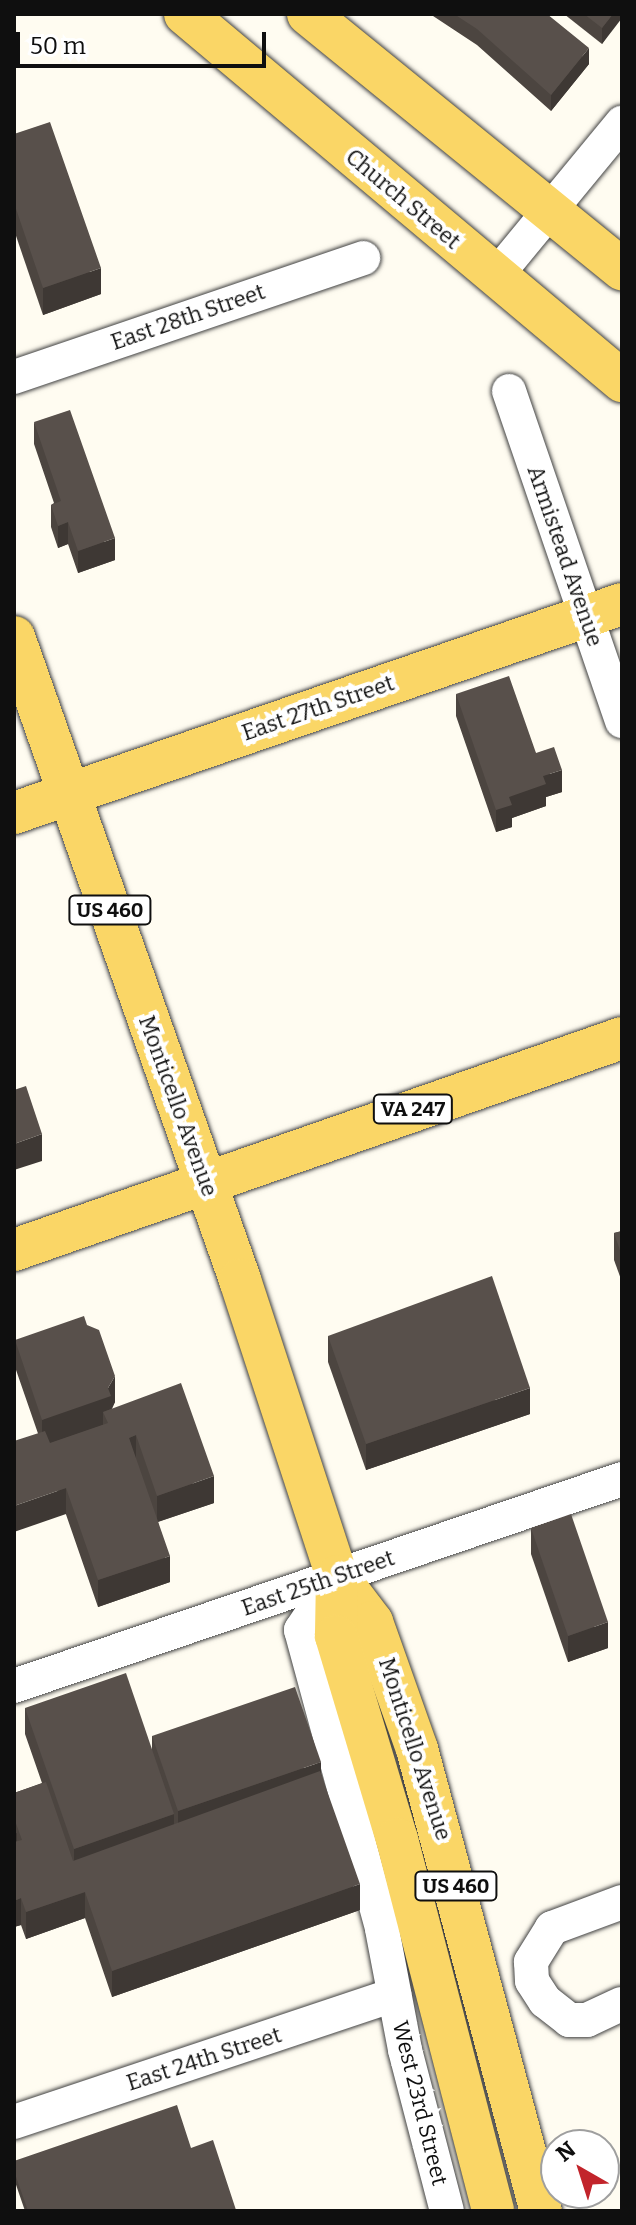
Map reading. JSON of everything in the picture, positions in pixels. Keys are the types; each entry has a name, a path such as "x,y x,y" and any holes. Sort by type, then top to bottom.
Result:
{"main road":[{"name":"Church Street","path":"185,14 622,381"},
{"path":"308,14 622,269"},
{"name":"East 27th Street","path":"14,813 604,610"},
{"name":"Monticello Avenue","path":"14,637 205,1182 337,1576 372,1622 417,1749 541,2211"},
{"name":"VA 247","path":"14,1250 622,1038"},
{"name":"Monticello Avenue","path":"337,1576 336,1636 397,1839 493,2211"}],"street":[{"path":"495,277 622,123"},
{"name":"East 28th Street","path":"14,377 363,258"},
{"name":"Armistead Avenue","path":"509,391 604,610 622,721"},
{"name":"East 25th Street","path":"14,1686 622,1479"},
{"name":"West 23rd Street","path":"337,1576 301,1630 447,2211"},
{"path":"622,1902 552,1928 531,1962 532,1981 545,2001 569,2020 587,2020 622,2004"},
{"name":"East 24th Street","path":"14,2122 394,1995"}],"building":[{"path":"454,14 547,14 589,48 551,95 477,29"},
{"path":"584,14 613,14 602,28"},
{"path":"50,122 101,268 43,288 14,203 14,134"},
{"path":"70,410 115,538 78,551 68,522 58,526 51,505 61,501 34,422"},
{"path":"509,676 536,753 554,747 562,770 543,776 546,784 509,797 512,805 496,810 456,694"},
{"path":"26,1086 42,1134 14,1144 14,1090"},
{"path":"622,1231 622,1256 614,1233"},
{"path":"492,1276 530,1388 366,1444 328,1336"},
{"path":"84,1316 87,1325 99,1330 115,1376 108,1388 111,1396 42,1420 15,1340"},
{"path":"181,1383 214,1476 157,1496 136,1435 129,1438 170,1556 98,1580 66,1488 14,1506 14,1441 45,1431 50,1443 108,1423 103,1412"},
{"path":"571,1514 608,1622 568,1636 531,1528"},
{"path":"126,1673 174,1814 74,1849 25,1708"},
{"path":"295,1687 321,1762 178,1811 152,1736"},
{"path":"320,1771 360,1884 112,1971 85,1892 26,1912 21,1898 14,1901 14,1842 22,1840 14,1818 14,1793 46,1782 73,1861"},
{"path":"177,2105 191,2148 213,2140 236,2210 28,2211 14,2171 14,2161"}]}
